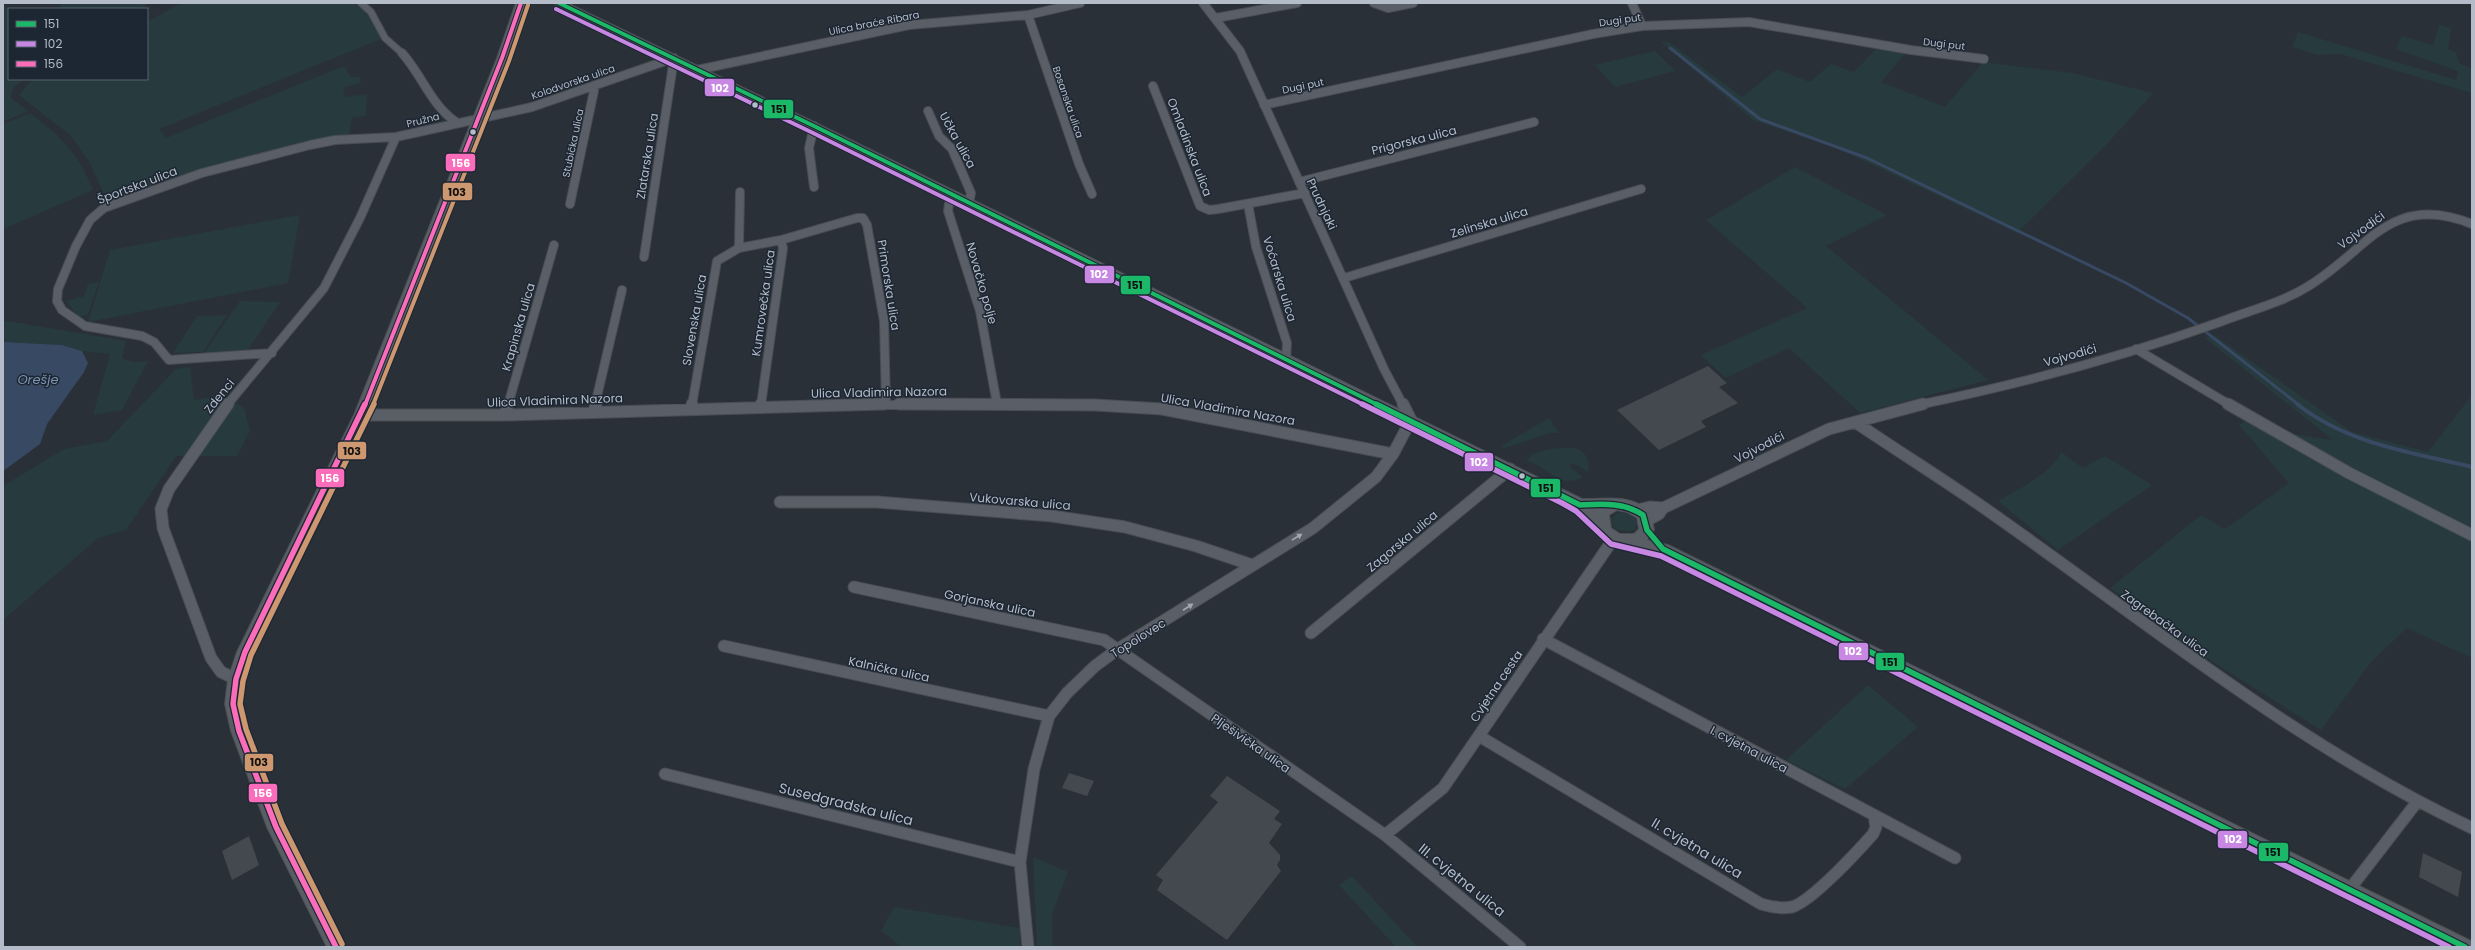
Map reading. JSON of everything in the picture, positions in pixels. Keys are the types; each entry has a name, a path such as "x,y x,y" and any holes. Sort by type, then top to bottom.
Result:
{"main road":[{"path":"336,947 276,827 238,732 233,704 236,679 245,652 361,416 430,244 521,3"},
{"path":"559,3 814,126 1286,360 1411,420 1580,505 1624,505 1644,520 1663,549"},
{"path":"1580,505 1584,511 1600,523 1603,529 1614,538 1632,541 1655,549 1663,549 2465,947"},
{"path":"1600,523 1602,512 1611,506"},
{"path":"1632,541 1639,539 1644,520"}],"street":[{"path":"361,3 371,12 385,38 416,67 440,110 447,117 456,122"},
{"name":"Ulica braće Ribara","path":"697,70 909,25 1028,15 1080,3"},
{"name":"Prudnjaki","path":"1204,3 1240,51 1384,369 1411,420"},
{"path":"1216,18 1297,3"},
{"path":"1374,3 1388,8 1412,3"},
{"path":"1632,3 1642,26"},
{"name":"Bosanska ulica","path":"1028,15 1079,164 1092,194"},
{"name":"Dugi put","path":"1264,105 1593,34 1642,26 1750,22 1911,50 1984,59"},
{"name":"Kolodvorska ulica","path":"456,122 477,120 532,107 674,58"},
{"name":"Zlatarska ulica","path":"644,257 674,58"},
{"name":"Stubička ulica","path":"570,204 595,86"},
{"name":"Omladinska ulica","path":"1153,86 1200,206 1209,210 1305,193"},
{"name":"Učka ulica","path":"928,111 939,136 952,149 971,193 969,203"},
{"name":"Pružna","path":"396,137 456,122"},
{"name":"Prigorska ulica","path":"1299,182 1534,122"},
{"path":"814,126 808,136 808,149 814,187"},
{"name":"Zdenci","path":"236,679 221,672 211,658 163,528 161,509 169,489 216,419 272,353 324,288 334,270 396,137"},
{"name":"Športska ulica","path":"272,353 169,360 154,342 142,336 85,326 71,318 57,301 58,289 84,230 96,213 104,208 202,173 335,140 396,137"},
{"name":"Zelinska ulica","path":"1344,278 1641,189"},
{"path":"739,246 740,192"},
{"name":"Novačko polje","path":"955,196 949,204 948,210 980,311 997,404"},
{"name":"Voćarska ulica","path":"1248,204 1256,247 1287,343 1286,360"},
{"name":"Vojvodići","path":"1644,520 1659,514 1663,508 1805,439 1855,422 1925,403 2017,384 2194,331 2307,287 2389,223 2417,214 2452,216 2472,224"},
{"name":"Kumrovečka ulica","path":"760,407 783,248 781,240 857,218 863,218"},
{"name":"Primorska ulica","path":"863,218 867,225 884,321 886,404"},
{"name":"Slovenska ulica","path":"691,409 717,261 722,255 739,246 781,240"},
{"name":"Krapinska ulica","path":"505,415 554,245"},
{"path":"594,411 622,290"},
{"path":"2136,348 2253,419 2342,469 2472,535"},
{"name":"Ulica Vladimira Nazora","path":"361,416 505,415 594,411 886,404 1095,405 1162,409 1392,454"},
{"name":"Topolovec","path":"1028,947 1020,862 1026,812 1034,770 1049,716 1067,693 1095,666 1118,649 1185,609 1312,528 1376,477 1392,454 1411,420"},
{"name":"Zagrebačka ulica","path":"1855,422 1996,516 2241,694 2417,802 2472,828"},
{"name":"Zagorska ulica","path":"1311,633 1510,469"},
{"name":"Vukovarska ulica","path":"780,502 877,502 1052,516 1125,527 1196,546 1252,565"},
{"name":"Cvjetna cesta","path":"1385,835 1426,804 1442,788 1479,736 1543,639 1614,538"},
{"name":"Gorjanska ulica","path":"854,587 1104,640 1118,649"},
{"name":"I. cvjetna ulica","path":"1543,639 1874,816 1956,858"},
{"name":"Kalnička ulica","path":"724,646 1049,716"},
{"name":"Plješivička ulica","path":"1118,649 1385,835"},
{"name":"II. cvjetna ulica","path":"1479,736 1761,904 1780,909 1796,905 1850,860 1872,837 1876,828 1874,816"},
{"name":"Susedgradska ulica","path":"665,774 1020,862"},
{"path":"2349,890 2417,802"},
{"name":"III. cvjetna ulica","path":"1385,835 1520,947"}],"green space":[{"path":"62,3 149,3 142,8 60,8"},
{"path":"181,3 357,3 368,13 381,39 159,129 166,138 344,66 351,77 359,77 361,83 345,87 343,97 367,94 366,116 352,118 349,136 118,201 106,199 90,163 71,136 19,95 32,80 148,80 148,21"},
{"path":"3,5 8,8 8,80 23,80 13,88 11,98 28,111 3,122"},
{"path":"2439,25 2451,28 2448,49 2456,53 2460,64 2472,68 2472,93 2340,54 2319,55 2292,47 2298,32 2456,80 2458,71 2396,49 2402,36 2433,45"},
{"path":"1661,42 1669,42 1742,97 1777,69 1810,82 1831,64 1854,72 1876,49 1905,54 1881,82 1945,107 1983,62 2072,73 2153,93 2107,144 2017,233 1837,148 1753,120"},
{"path":"1655,51 1675,71 1615,87 1595,65"},
{"path":"30,113 52,131 75,155 93,190 3,229 3,124"},
{"path":"1795,167 1887,215 1826,246 1988,380 1860,413 1789,348 1726,378 1701,355 1807,308 1706,220"},
{"path":"300,215 288,283 88,322 110,250"},
{"path":"99,282 88,314 79,317 66,301 84,296 88,284"},
{"path":"240,301 280,302 245,354 204,353"},
{"path":"227,315 203,352 173,353 197,316"},
{"path":"8,321 126,341 122,358 133,362 148,361 122,410 93,415 110,354 82,351 62,345 3,342 3,322"},
{"path":"2214,335 2352,432 2428,452 2472,395 2472,528 2323,452 2293,434 2333,440 2205,338"},
{"path":"190,367 194,400 224,395 244,408 250,431 237,456 176,456 126,530 98,538 3,620 3,486 64,449 107,441 176,369"},
{"path":"1549,418 1559,433 1550,433 1505,448 1501,446"},
{"path":"2245,421 2472,541 2472,658 2407,628 2371,662 2321,730 2189,647 2110,588 2201,515 2225,529 2289,483 2239,425"},
{"path":"1572,448 1580,450 1586,456 1589,467 1588,472 1573,463 1569,466 1583,477 1577,480 1566,481 1560,479 1527,460 1531,456 1541,451"},
{"path":"2061,452 2083,468 2105,456 2152,485 2058,550 1998,501 2034,480 2051,467"},
{"path":"1623,512 1631,515 1637,523 1635,529 1628,532 1615,529 1610,520 1617,513"},
{"path":"1868,685 1918,727 1845,789 1786,760"},
{"path":"1033,857 1068,872 1052,914 1053,947 1037,947"},
{"path":"1352,876 1417,947 1396,947 1339,885"},
{"path":"894,907 1020,928 1020,947 902,947 881,931"}],"water":[{"name":"Orešje","path":"3,342 62,345 82,351 88,363 84,372 47,424 40,444 3,471"}],"building":[{"path":"1708,366 1727,383 1719,387 1738,403 1701,421 1706,427 1659,450 1617,410"},
{"path":"1069,773 1094,781 1087,796 1062,788"},
{"path":"1227,776 1280,811 1274,819 1282,824 1269,843 1280,855 1280,860 1277,865 1281,871 1227,940 1157,890 1163,880 1156,875 1218,802 1210,796"},
{"path":"249,836 259,865 232,880 222,851"},
{"path":"2423,853 2462,872 2458,897 2419,877"}],"waterway":[{"path":"1670,48 1760,119 1867,158 2126,283 2188,318 2299,405"},
{"path":"2297,404 2317,418 2358,438 2403,451 2472,467"}],"transit line":[{"name":"156","path":"336,947 276,827 239,731 233,704 236,679 245,652 361,415 502,58 521,3"},
{"name":"151","path":"559,3 814,126 1580,505 1613,504 1637,511 1643,515 1647,530 1663,549 2465,947"},
{"name":"103","path":"342,944 282,824 246,729 240,704 243,681 251,655 368,418 509,61 528,5"},
{"name":"102","path":"556,9 811,132 1562,503 1576,511 1611,544 1661,556 2449,947"}]}
